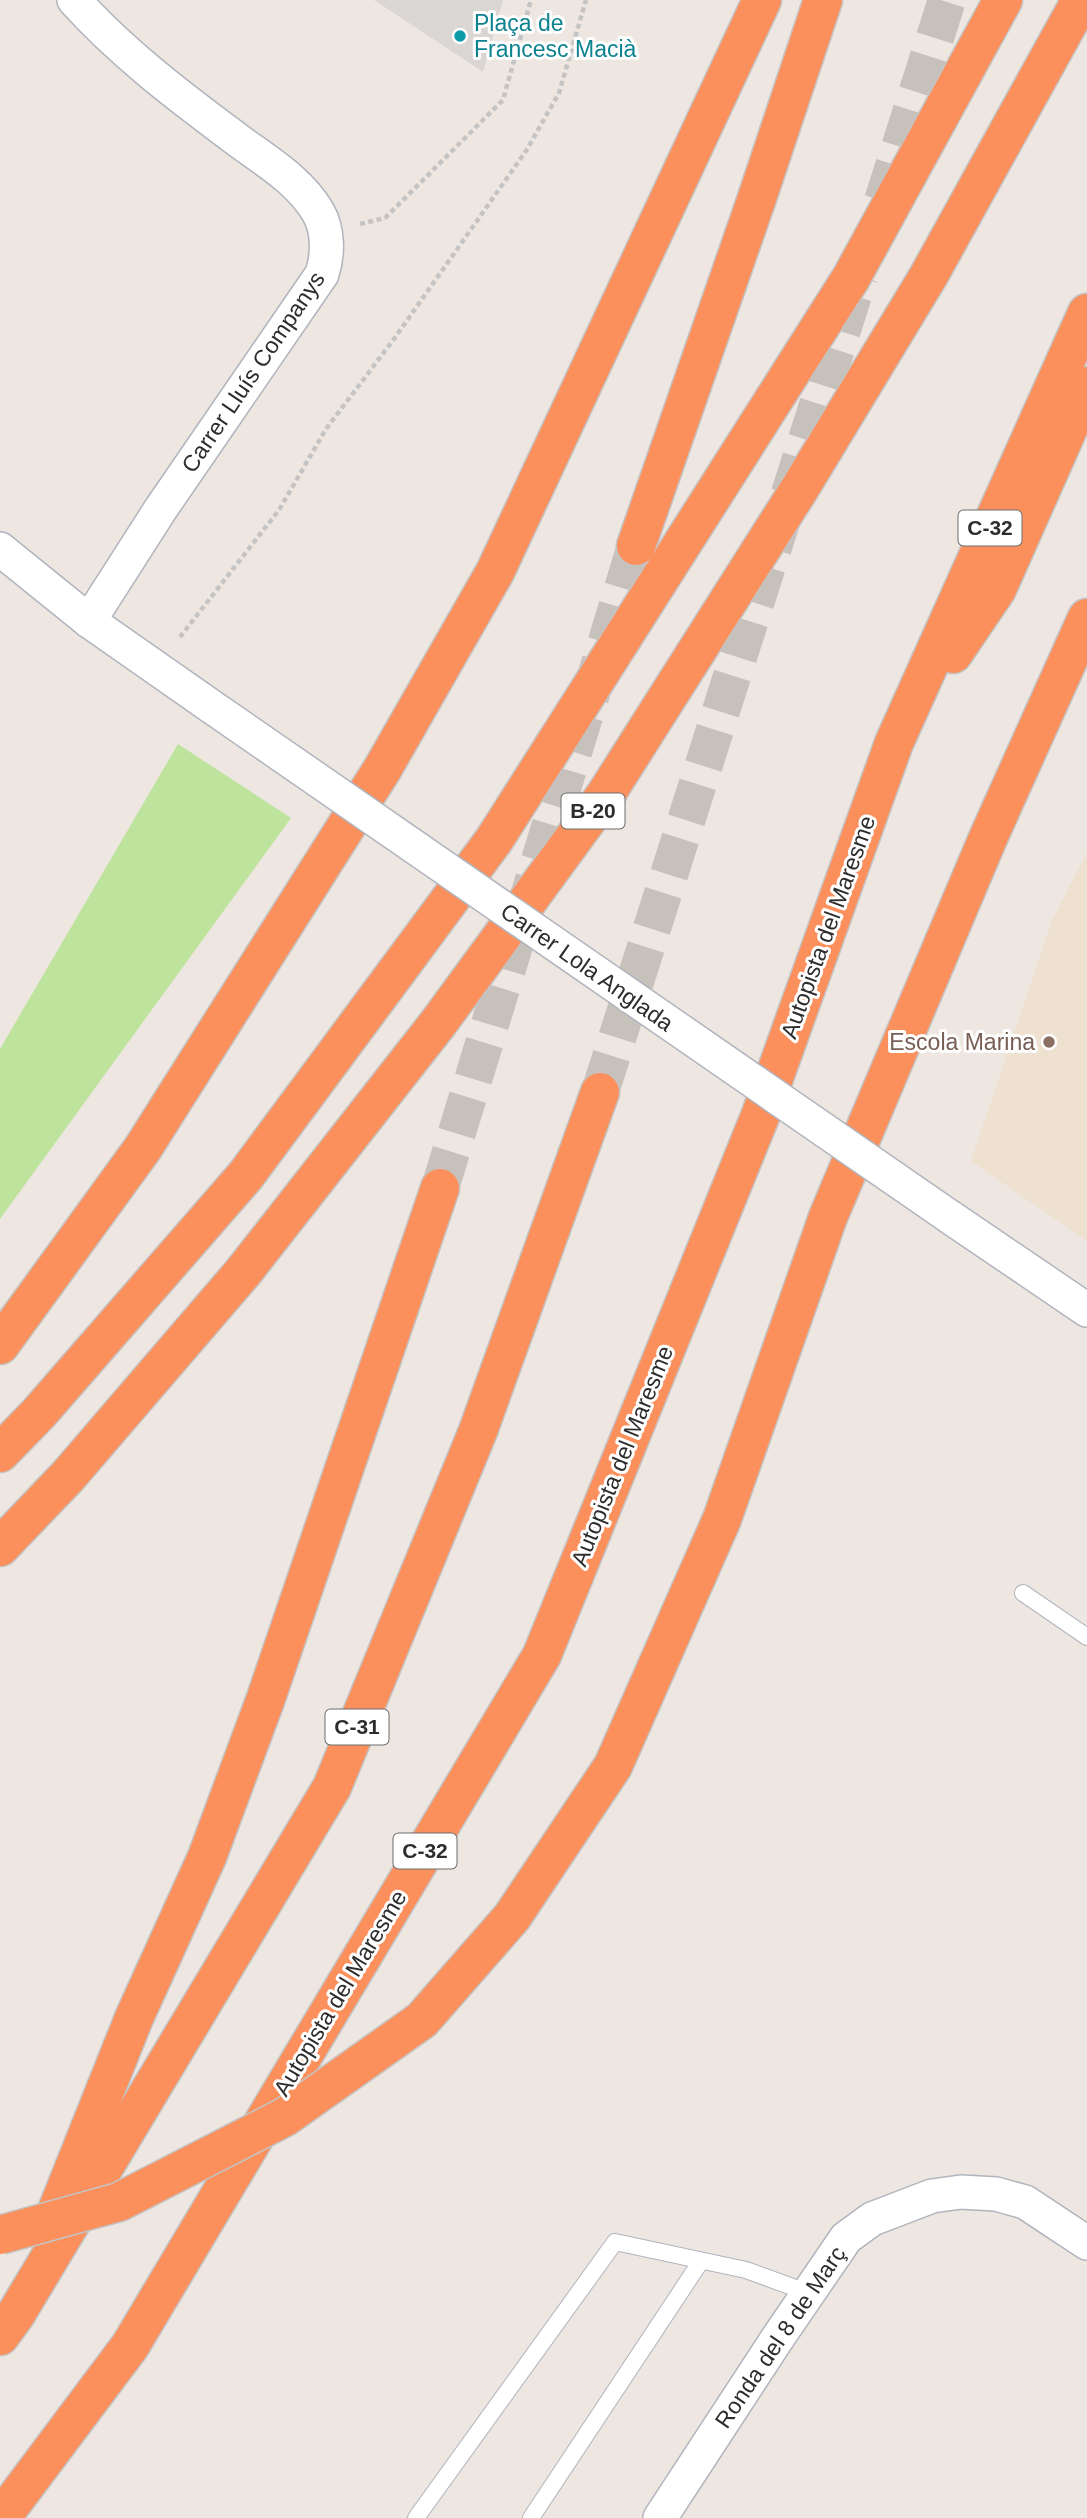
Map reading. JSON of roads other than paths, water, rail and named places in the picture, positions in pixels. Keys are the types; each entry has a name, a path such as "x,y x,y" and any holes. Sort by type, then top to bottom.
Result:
{"highway":[{"path":"0,1345 143,1148 383,768 495,572 762,0"},
{"path":"636,546 753,211 823,0"},
{"name":"B-20","path":"0,1453 246,1175 494,840 851,278 1003,0"},
{"name":"B-20","path":"0,1547 68,1476 244,1271 439,1023 606,794 800,488 929,275 1081,0"},
{"name":"Autopista del Maresme","path":"1,2518 130,2346 542,1655 761,1114 894,743 1087,313"},
{"path":"894,743 997,589 1087,386"},
{"path":"0,2235 119,2202 131,2196 285,2117 422,2020 512,1917 614,1766 722,1519 828,1217 988,838 1087,618"},
{"name":"C-31","path":"8,2325 332,1787 478,1432 600,1093"},
{"path":"8,2325 134,2018 207,1857 266,1698 440,1188"},
{"path":"0,1327 101,1208"}],"street":[{"name":"Carrer Lluís Companys","path":"74,0 134,60 290,179 311,201 320,215 326,233 322,274 160,510 89,621"},
{"name":"Carrer Lola Anglada","path":"0,549 89,621 154,667 1087,1310"},
{"name":"Ronda del 8 de Març","path":"660,2518 846,2238 872,2219 932,2196 961,2192 996,2194 1025,2202 1087,2242"}],"lane":[{"path":"1023,1593 1087,1637"},
{"path":"416,2518 615,2242 746,2270 809,2292"},
{"path":"531,2518 701,2261"}],"tunnel":[{"path":"883,201 947,0"},
{"path":"600,1092 859,276"},
{"path":"440,1188 636,546"}],"place":[{"name":"Plaça de Francesc Macià","path":"460,36"},
{"name":"Escola Marina","path":"1049,1042"}]}
